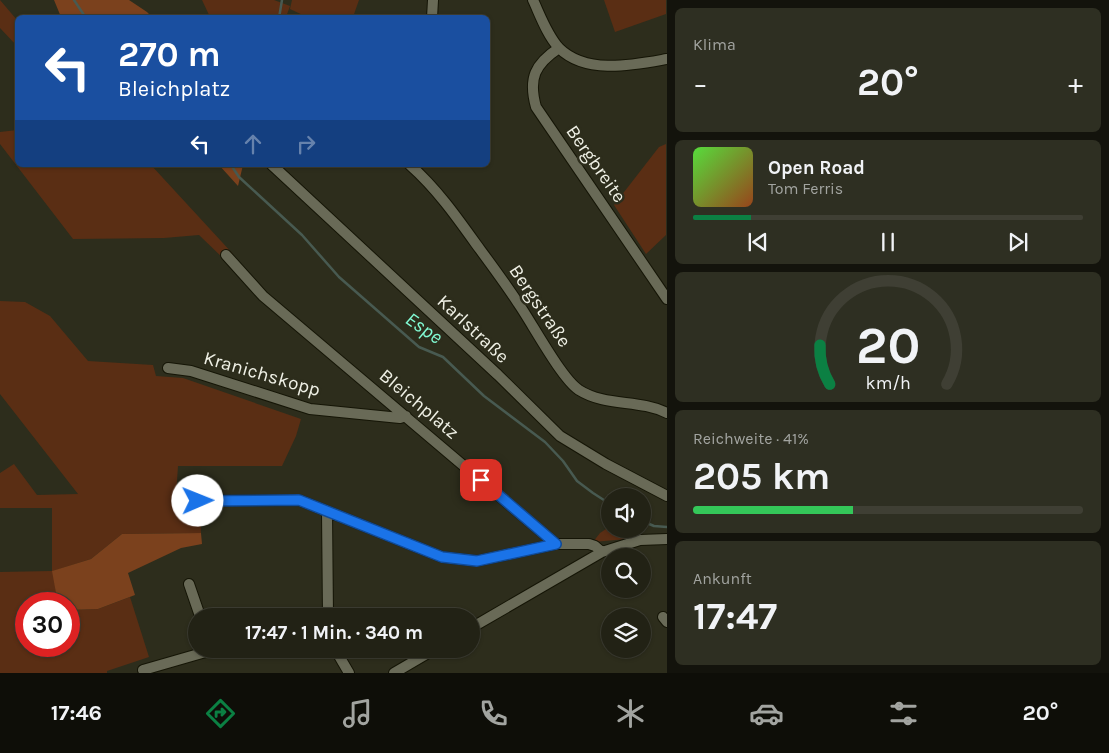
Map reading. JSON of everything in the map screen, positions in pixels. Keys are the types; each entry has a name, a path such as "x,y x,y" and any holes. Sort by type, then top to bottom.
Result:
{"street":[{"path":"432,15 433,0"},
{"path":"533,0 548,32 559,48 585,62 600,66 646,63 666,59"},
{"name":"Bergbreite","path":"559,48 545,57 537,68 533,83 533,97 536,107 666,298"},
{"name":"Karlstraße","path":"274,167 498,375 560,436 606,464 666,496"},
{"name":"Bergstraße","path":"412,167 423,176 446,203 518,302 561,369 577,389 595,399 657,408 666,413"},
{"path":"421,167 423,176"},
{"name":"Bleichplatz","path":"226,255 263,296 556,544"},
{"name":"Kranichskopp","path":"168,368 191,371 310,409 400,418 406,416"},
{"path":"198,501 299,500 442,557 477,561 556,544 589,544 601,551"},
{"path":"327,512 328,608"},
{"path":"615,548 640,540 666,539"},
{"path":"480,623 601,553"},
{"path":"189,584 197,608"},
{"path":"143,670 188,656"},
{"path":"340,658 349,673"},
{"path":"394,673 420,658"}],"shaded area":[{"path":"0,0 15,18 15,44 0,28"},
{"path":"54,0 129,0 150,15 60,15"},
{"path":"202,0 274,0 290,6 287,15 209,15"},
{"path":"292,0 359,0 354,15 303,15 290,9"},
{"path":"604,0 666,0 666,14 615,32"},
{"path":"15,130 15,164 0,144 0,132"},
{"path":"666,144 666,235 646,254 614,205 659,147"},
{"path":"18,167 153,167 233,254 225,260 199,235 164,238 73,239"},
{"path":"221,167 243,167 238,186"},
{"path":"0,301 25,302 50,316 88,361 153,365 156,376 183,378 301,419 296,436 282,466 178,466 176,496 178,508 200,510 201,533 122,534 91,559 53,571 56,592 15,592 15,657 80,657 80,610 98,609 130,597 149,657 107,671 107,673 0,673 0,572 52,571 52,508 0,508 0,473 14,464 37,495 78,494 0,394"},
{"path":"201,533 202,544 181,548 128,573 135,595 98,609 80,610 80,592 56,592 52,571 91,559 122,534"},
{"path":"600,533 601,538 627,539 593,542"}],"waterway":[{"name":"Espe","path":"74,0 84,15"},
{"path":"280,15 282,0"},
{"name":"Espe","path":"232,167 239,177 302,235 339,277 419,347 443,357 484,396 545,442 563,461 577,481 601,498"},
{"name":"Espe","path":"651,525 667,527"}],"route":[{"path":"198,501 299,500 442,557 477,561 556,544 481,480"}]}
